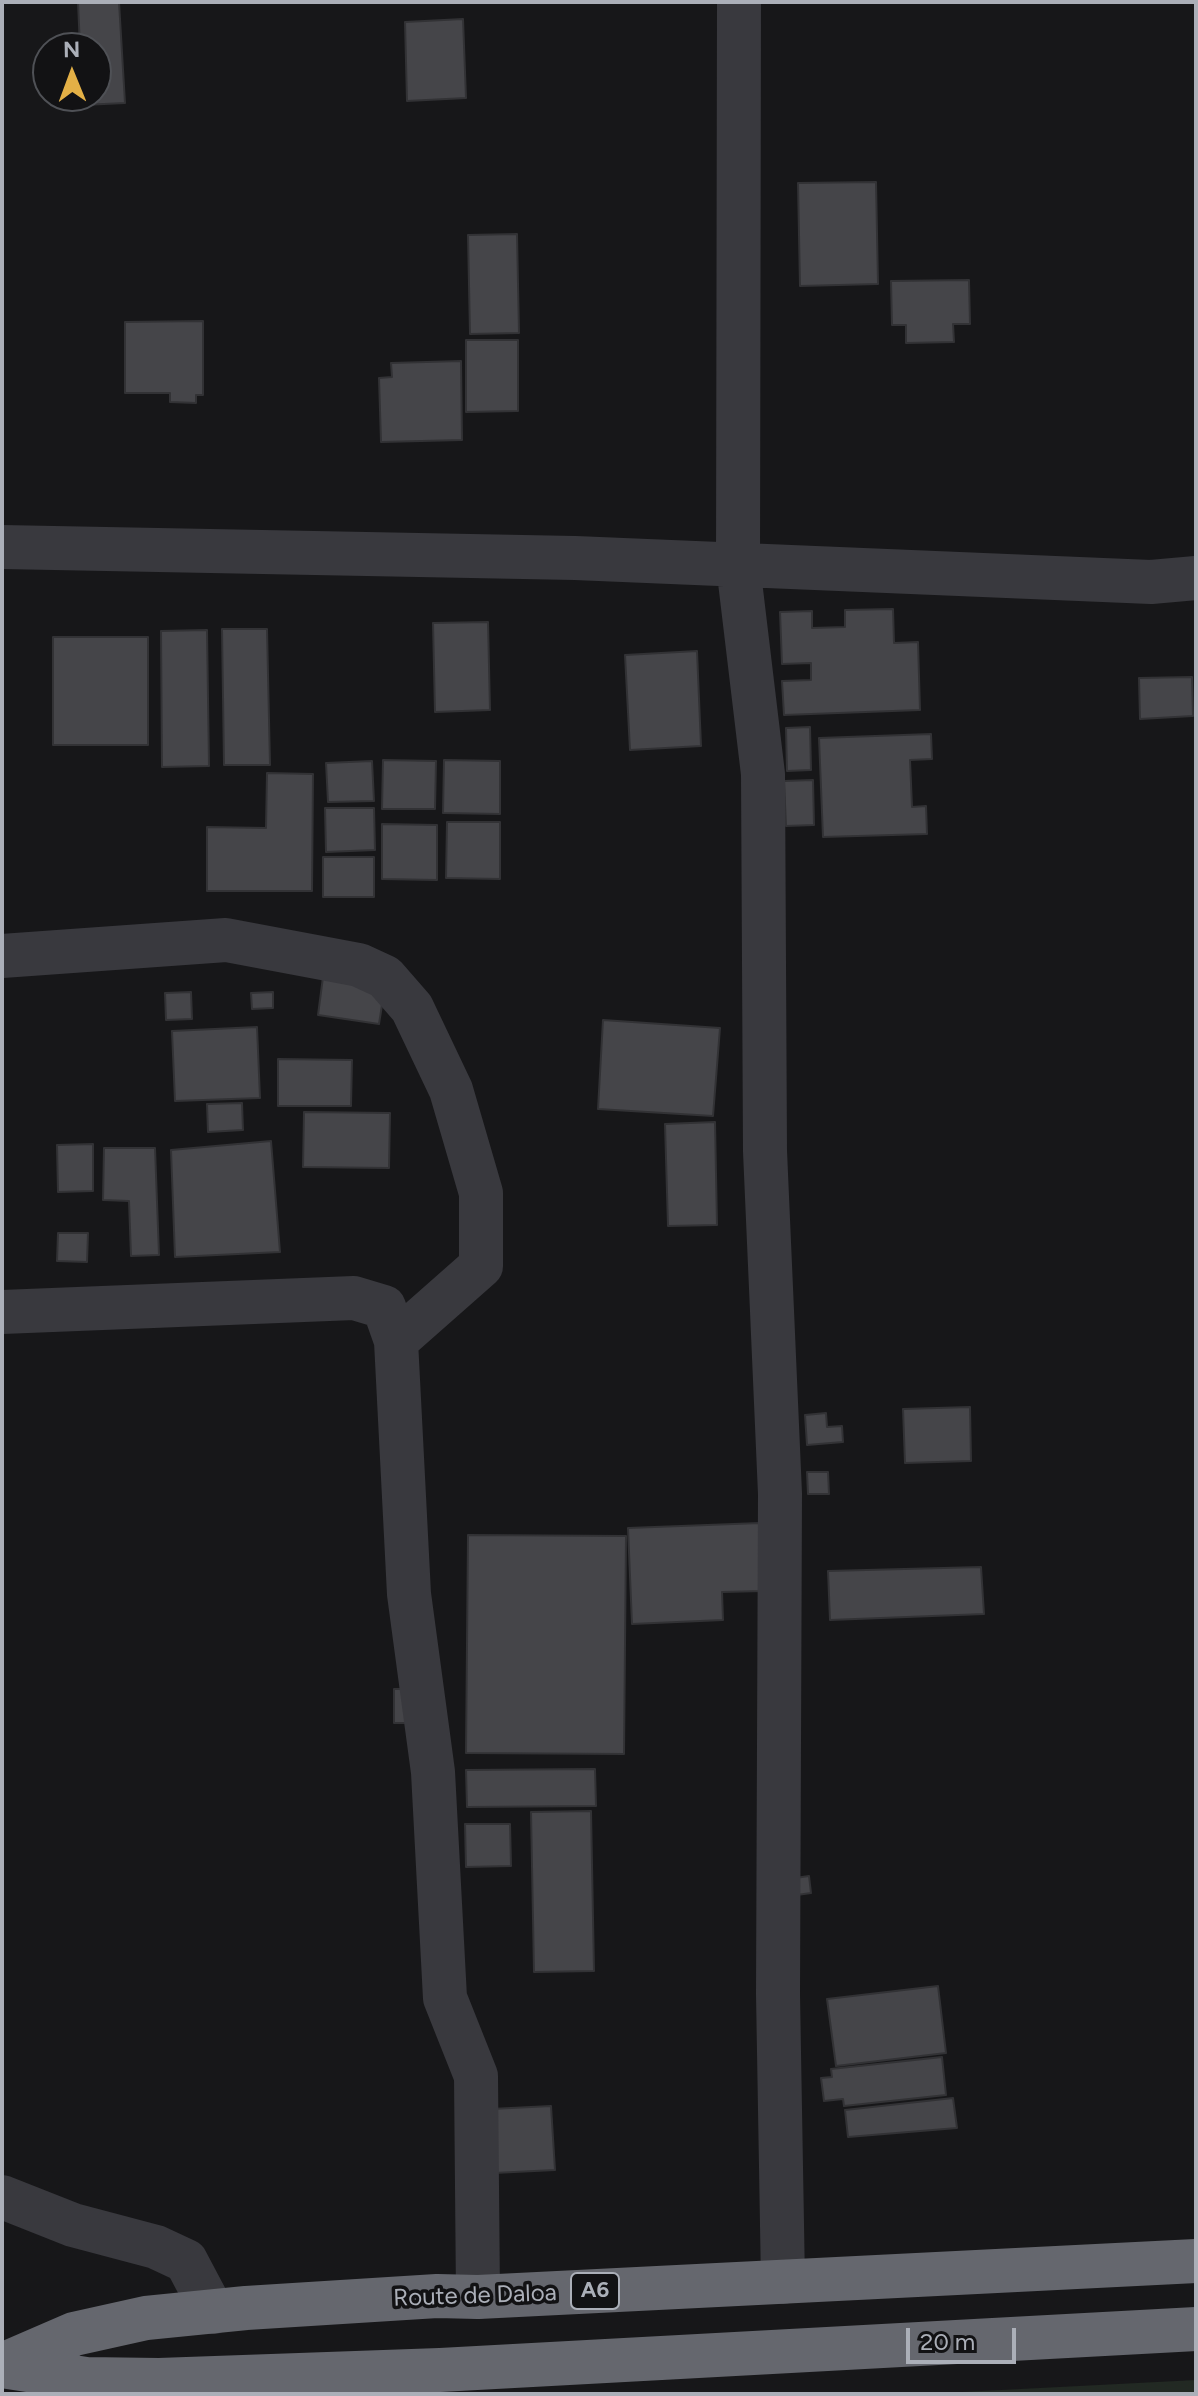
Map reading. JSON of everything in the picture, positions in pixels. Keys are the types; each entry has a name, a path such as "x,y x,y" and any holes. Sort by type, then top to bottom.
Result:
{"highway":[{"name":"Route de Daloa","path":"2,2366 74,2334 146,2318 213,2312 437,2296 478,2297 1196,2261"},
{"name":"A6","path":"2,2366 86,2379 159,2380 440,2370 1196,2329"}],"street":[{"path":"739,2 738,565 763,774 765,1136 780,1494 778,1994 783,2282"},
{"path":"2,547 560,558 1151,582 1196,578"},
{"path":"2,956 226,940 359,965 385,977 412,1008 451,1090 481,1193 481,1266 396,1341"},
{"path":"2,1312 354,1298 384,1307 396,1341 409,1594 433,1772 445,1998 476,2076 478,2297"},
{"path":"2,2197 73,2225 156,2247 186,2261 213,2312"}],"shaded area":[{"path":"1196,2380 1196,2394 923,2394"}],"building":[{"path":"78,2 119,2 125,103 112,104 112,32 79,32"},
{"path":"463,19 466,98 407,101 405,22"},
{"path":"876,182 878,284 800,286 798,183"},
{"path":"517,234 519,333 470,334 468,235"},
{"path":"969,280 970,324 953,324 954,342 906,343 906,325 892,325 891,281"},
{"path":"203,321 203,395 196,395 196,403 170,402 170,393 125,393 125,322"},
{"path":"466,340 518,340 518,411 466,412"},
{"path":"461,361 462,440 381,442 379,378 392,377 391,363"},
{"path":"893,609 894,643 918,642 920,710 784,715 782,681 811,680 811,663 782,664 780,612 812,611 812,628 845,627 845,610"},
{"path":"488,622 490,710 435,712 433,623"},
{"path":"222,629 267,629 270,765 224,765"},
{"path":"207,630 209,766 162,767 161,631"},
{"path":"53,637 148,637 148,745 53,745"},
{"path":"697,651 701,746 630,750 625,655"},
{"path":"1192,677 1193,716 1140,719 1139,678"},
{"path":"810,727 811,770 787,771 786,728"},
{"path":"931,734 932,759 910,760 912,807 926,806 927,834 823,837 819,738"},
{"path":"383,760 436,761 435,809 382,809"},
{"path":"444,760 500,761 500,814 443,813"},
{"path":"372,761 374,801 328,802 326,763"},
{"path":"267,773 313,774 312,891 207,891 207,827 266,828"},
{"path":"813,780 814,825 786,826 784,781"},
{"path":"325,808 374,808 375,850 326,852"},
{"path":"447,822 500,822 500,879 446,878"},
{"path":"382,824 437,825 437,880 382,879"},
{"path":"323,857 374,857 374,897 323,897"},
{"path":"323,977 385,986 379,1024 318,1015"},
{"path":"191,992 192,1019 166,1020 165,993"},
{"path":"273,992 273,1008 252,1009 251,993"},
{"path":"603,1020 720,1028 713,1116 598,1109"},
{"path":"257,1027 260,1098 175,1101 172,1031"},
{"path":"278,1059 352,1060 351,1106 278,1106"},
{"path":"242,1103 243,1130 208,1132 207,1104"},
{"path":"304,1112 390,1113 389,1168 303,1167"},
{"path":"715,1122 717,1225 668,1226 665,1124"},
{"path":"271,1141 280,1252 175,1257 171,1150"},
{"path":"93,1144 93,1191 58,1192 57,1145"},
{"path":"104,1148 155,1148 159,1255 131,1256 129,1201 103,1200"},
{"path":"58,1233 88,1233 87,1262 57,1261"},
{"path":"970,1407 971,1461 905,1463 903,1409"},
{"path":"826,1413 827,1427 842,1426 843,1442 807,1445 805,1415"},
{"path":"807,1472 828,1472 829,1494 808,1494"},
{"path":"760,1523 763,1591 722,1592 723,1620 632,1624 628,1528"},
{"path":"468,1535 626,1536 624,1754 466,1753"},
{"path":"981,1567 984,1614 830,1620 828,1571"},
{"path":"394,1689 420,1689 419,1723 394,1723"},
{"path":"595,1769 596,1806 467,1807 466,1770"},
{"path":"591,1811 594,1971 534,1972 531,1812"},
{"path":"465,1824 510,1824 511,1866 466,1867"},
{"path":"809,1876 811,1893 790,1896 788,1879"},
{"path":"938,1986 946,2053 836,2066 827,1999"},
{"path":"942,2057 946,2095 844,2106 843,2099 824,2101 821,2078 832,2077 831,2069"},
{"path":"953,2098 957,2128 848,2137 845,2110"},
{"path":"551,2106 555,2170 494,2173 491,2109"}]}
